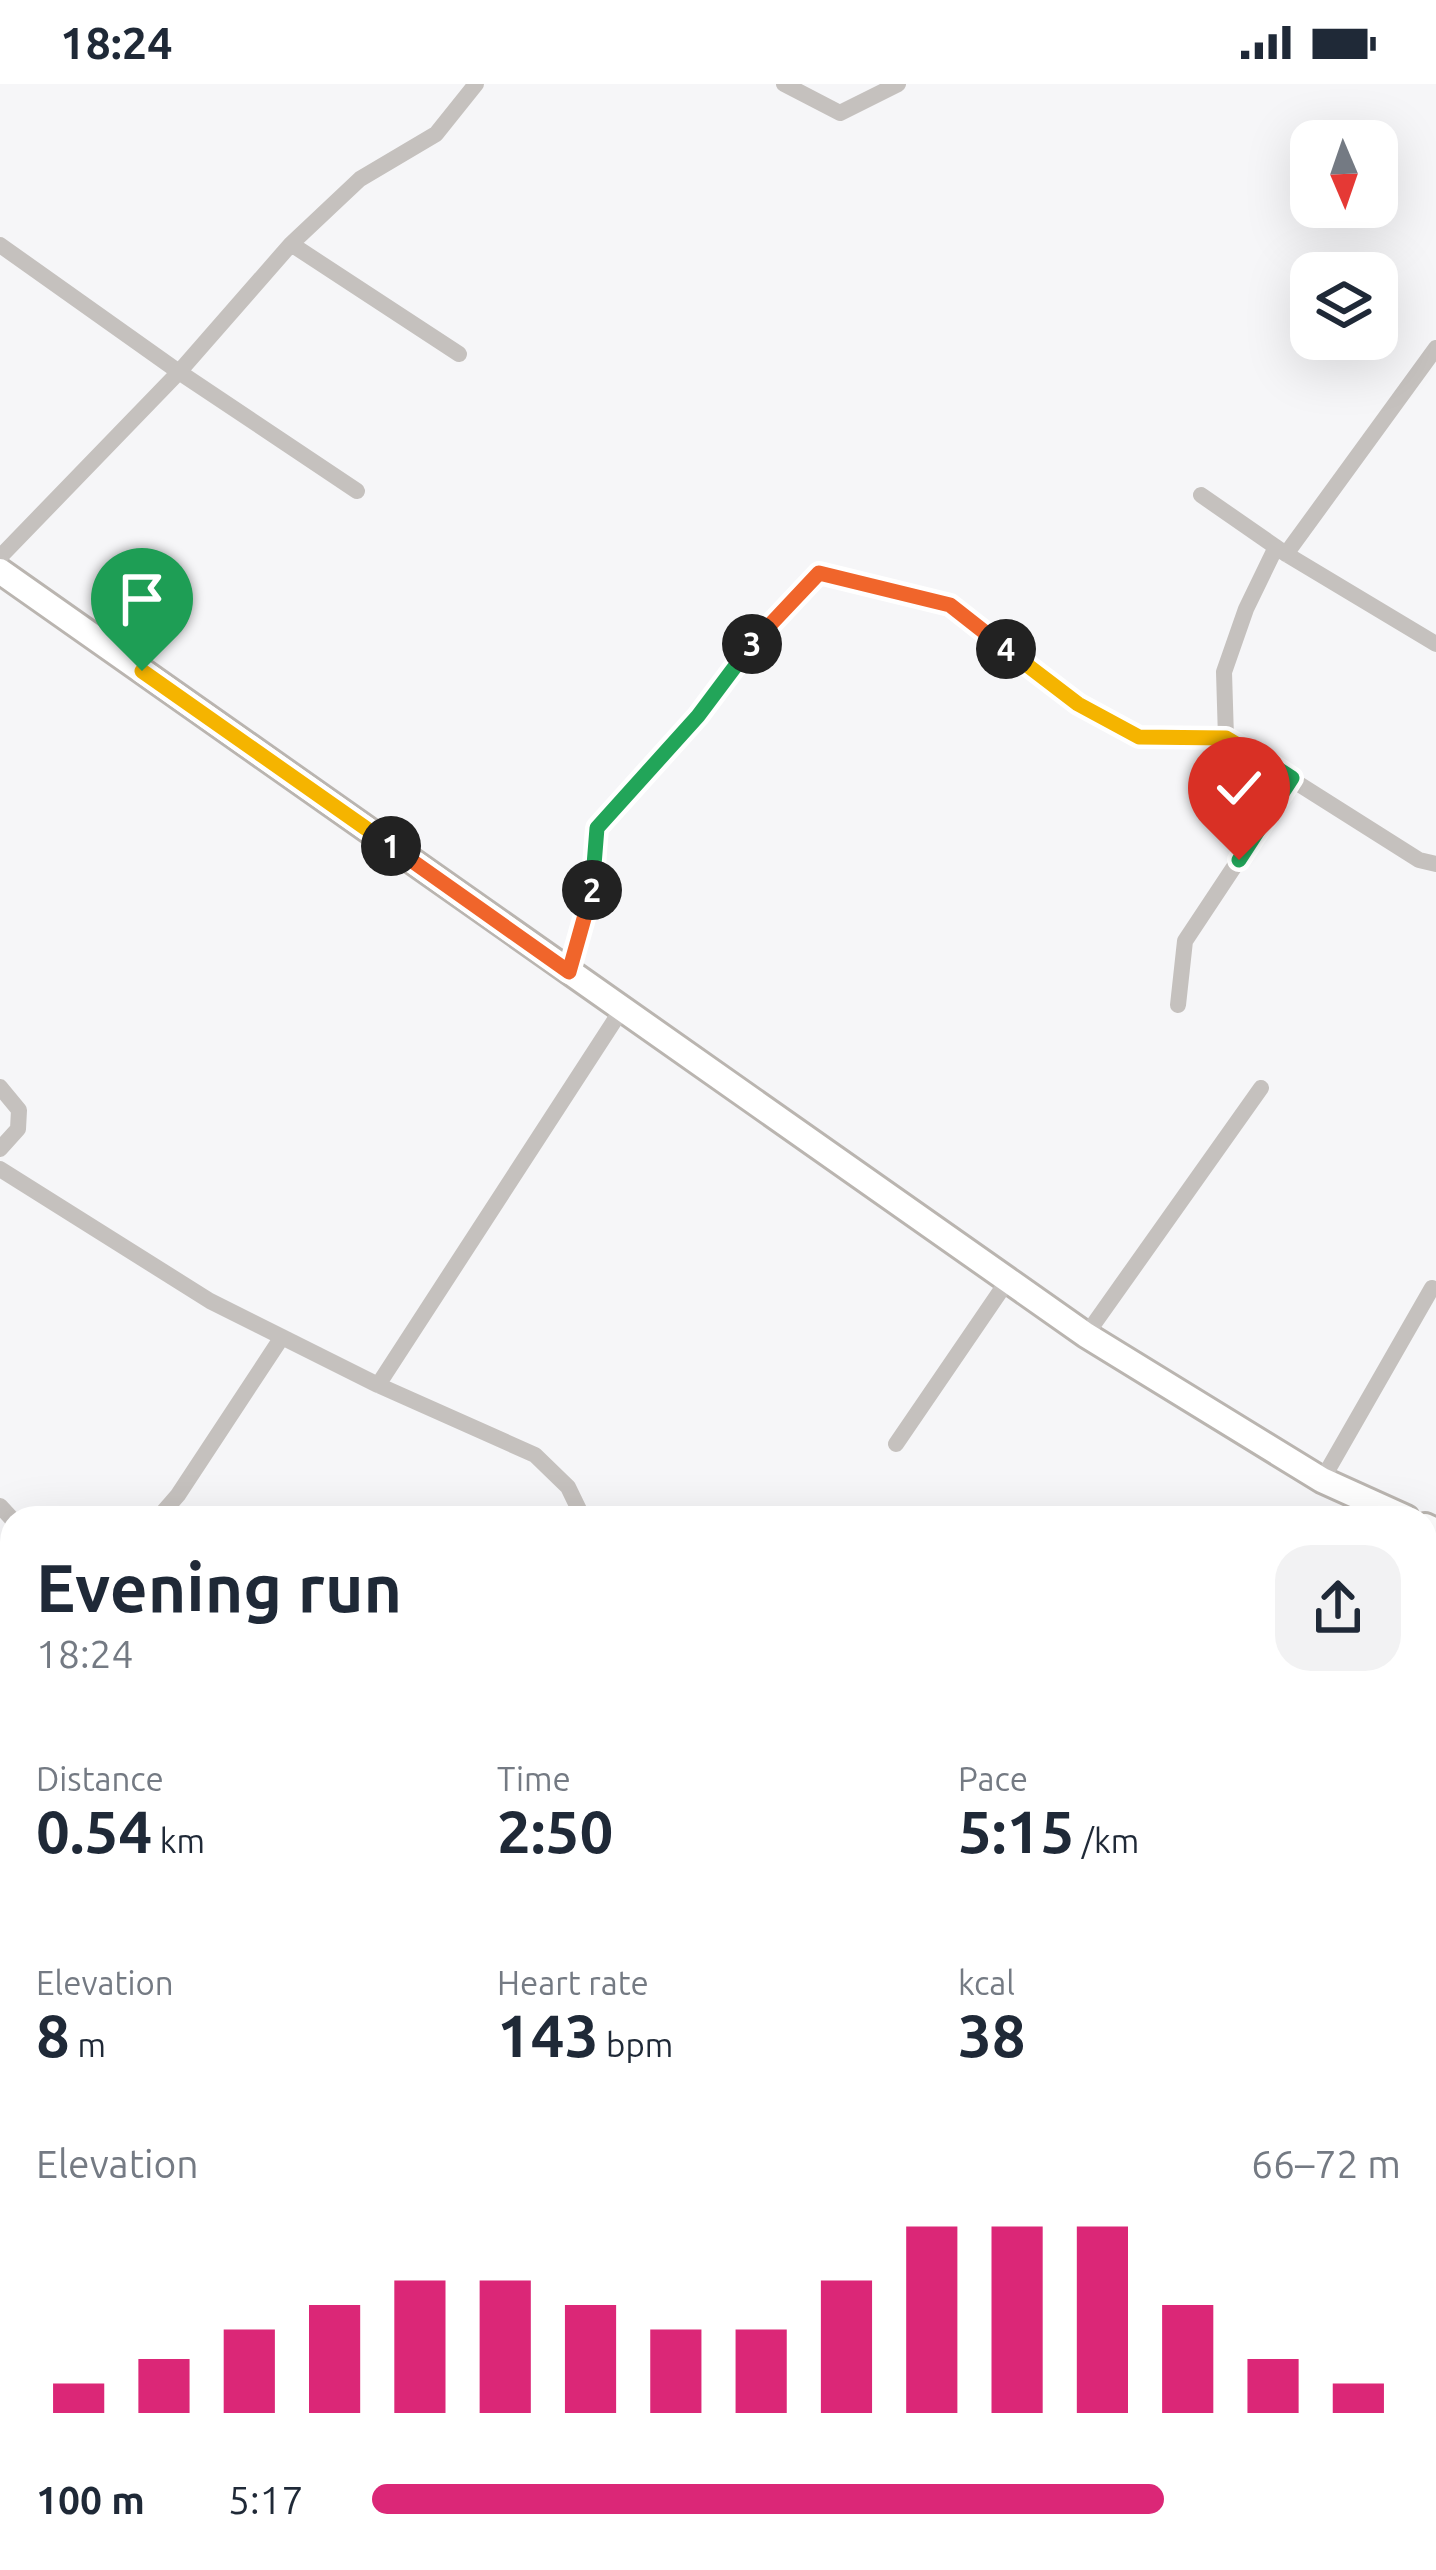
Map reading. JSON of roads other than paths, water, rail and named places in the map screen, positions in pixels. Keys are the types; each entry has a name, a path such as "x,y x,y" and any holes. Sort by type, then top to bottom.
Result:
{"street":[{"path":"0,557 178,372 291,244 361,179 436,134 476,84"},
{"path":"784,84 840,113 898,84"},
{"path":"291,244 459,354"},
{"path":"0,245 357,491"},
{"path":"1226,738 1224,672 1246,609 1281,551 1436,348"},
{"path":"1201,495 1281,551 1436,644"},
{"path":"0,571 1086,1335 1322,1480 1379,1506"},
{"path":"569,972 591,897 597,828 698,716 757,637 819,573 950,605 1078,704 1139,737 1226,738 1419,860 1436,864"},
{"path":"1178,1005 1185,941 1292,778"},
{"path":"378,1384 622,1009"},
{"path":"0,1087 19,1110 17,1129 0,1150"},
{"path":"1086,1335 1261,1088"},
{"path":"0,1169 210,1301 535,1455 568,1487 578,1506"},
{"path":"896,1444 1008,1280"},
{"path":"1322,1480 1432,1288"},
{"path":"168,1506 282,1337"}]}
